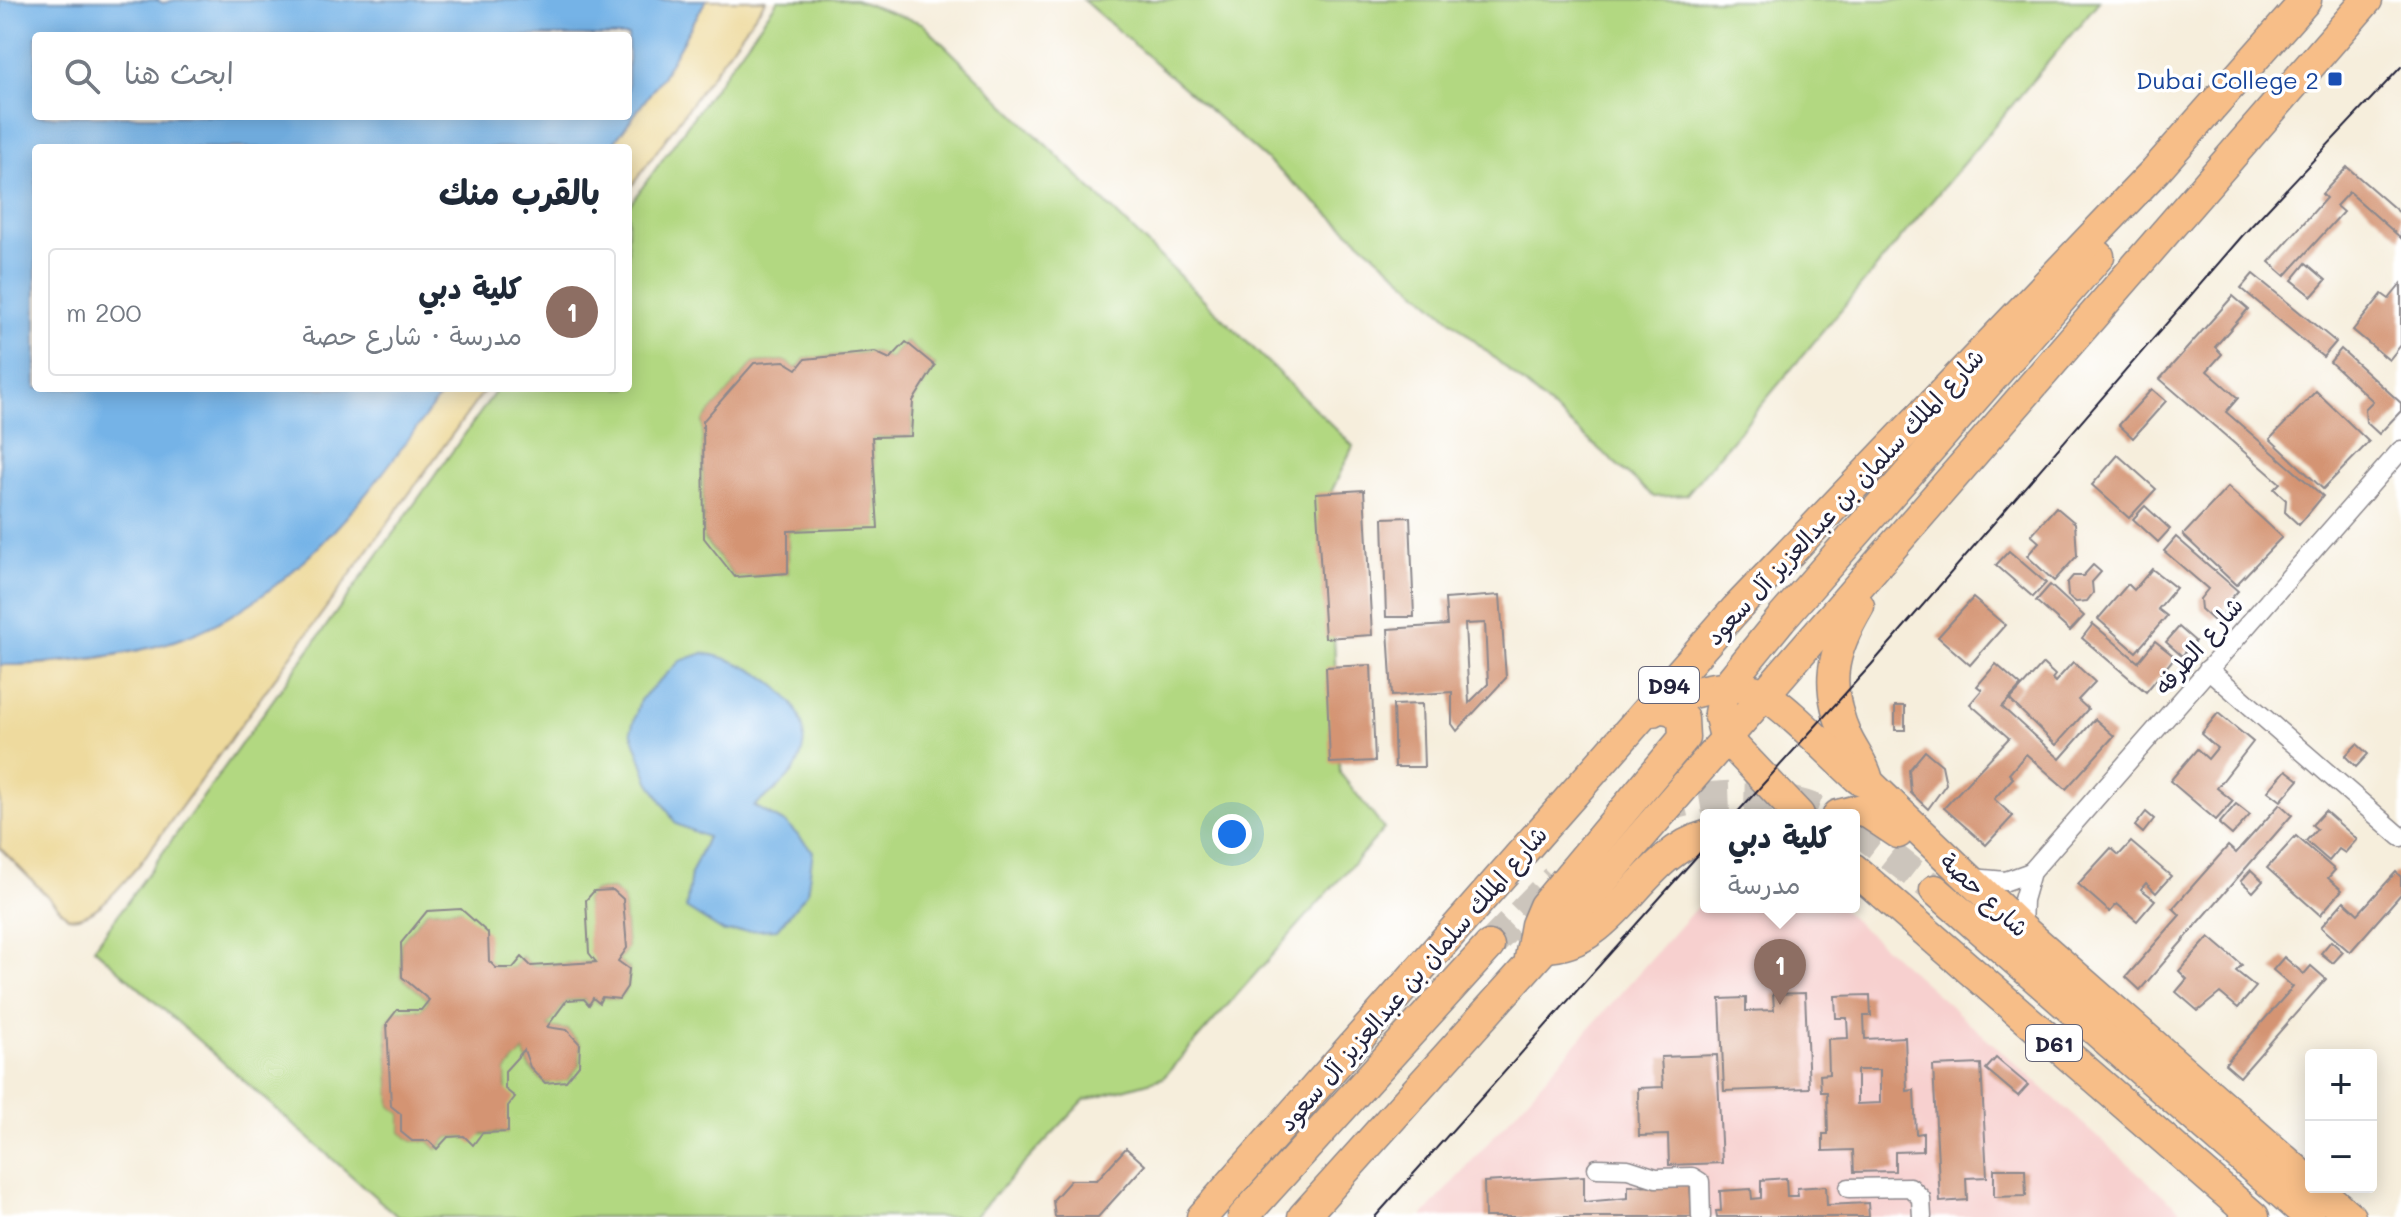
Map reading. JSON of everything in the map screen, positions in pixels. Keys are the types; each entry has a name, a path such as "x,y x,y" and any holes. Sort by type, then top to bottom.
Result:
{"main road":[{"name":"شارع الملك سلمان بن عبدالعزيز آل سعود","path":"1202,1217 1837,501 2155,171 2306,0"},
{"path":"1303,1217 1537,956 2367,0"},
{"path":"1793,809 1725,737 1719,713 1724,689 1766,636 2101,253 2155,171"},
{"path":"1868,782 1838,711 1833,665 1842,633 1897,543"},
{"path":"1766,636 1754,657 1758,669 1775,673 1794,661"},
{"path":"1647,715 1701,691 1738,687 1763,694"},
{"name":"شارع حصة","path":"1763,694 1859,779 1868,782 2022,929 2305,1178"},
{"path":"1537,956 1536,925 1556,889 1684,738 1683,719 1673,710 1647,715"},
{"path":"1860,810 1871,812 1921,850 1958,868"},
{"path":"1537,956 1579,941 1662,858 1700,839"},
{"name":"D61","path":"1860,874 2254,1217"},
{"path":"1935,890 2309,1217"},
{"path":"1243,1217 1489,946"},
{"path":"2323,1193 2350,1217"}],"street":[{"name":"شارع الطرفه","path":"2022,929 2023,900 2031,872 2401,450"},
{"path":"2208,669 2401,837"},
{"path":"1958,868 2006,881 2031,872"},
{"path":"1597,1168 1628,1169 1649,1177 1697,1179 1701,1217"},
{"path":"1849,1188 1910,1187 1921,1198 1922,1217"}],"shaded area":[{"path":"1700,906 1700,913 1846,913 2188,1217 1422,1217"}],"green space":[{"path":"778,0 855,0 922,23 1353,446 1328,499 1340,773 1384,829 1163,1078 1084,1100 974,1217 398,1217 94,948 495,392 632,392 632,201","holes":["906,342 935,366 913,401 911,436 872,437 877,527 788,531 788,573 735,577 704,539 703,421 754,363 784,361 797,369 805,359 875,352 890,359","777,789 754,806 787,824 691,874 707,837","613,890 623,899 627,948 618,961 629,969 627,987 619,999 602,997 599,1003 593,998 589,1005 584,999 567,1000 547,1027 567,1030 580,1044 579,1065 567,1080 545,1083 530,1068 524,1050 505,1071 507,1132 448,1137 437,1149 429,1141 412,1141 401,1132 401,1114 391,1106 387,1023 397,1010 421,1010 429,1000 402,977 401,943 427,911 461,909 489,961 496,968 513,968 522,957 531,966 596,962 586,900 594,891"]},
{"path":"1083,0 2100,0 1686,495 1654,497"}],"sand":[{"path":"706,0 766,0 632,185 632,144 613,144 662,77"},
{"path":"443,392 483,392 139,865 98,907 78,917 68,917 0,848 0,665 82,660 151,647 211,624 263,593 310,554 399,451"}],"water":[{"path":"0,0 157,0 163,3 175,0 706,0 662,77 632,118 632,32 32,32 32,120 631,120 613,144 32,144 32,392 443,392 390,464 328,537 258,599 218,623 174,641 116,655 0,665"},
{"path":"703,653 742,665 761,675 779,688 792,703 801,721 804,741 798,763 779,787 754,806 787,824 813,851 807,893 777,929 724,932 686,908 691,874 707,837 676,824 649,781 631,731 640,700 680,661"}],"building":[{"path":"2347,167 2401,214 2401,238 2349,192 2336,206 2343,212 2285,276 2269,262 2326,198 2322,194"},
{"path":"2306,263 2326,280 2312,296 2292,280"},
{"path":"2253,274 2336,342 2323,357 2241,288"},
{"path":"2401,284 2401,345 2389,360 2353,330 2382,294 2389,299"},
{"path":"2233,296 2248,309 2215,347 2222,354 2207,371 2238,398 2226,412 2323,496 2299,525 2285,512 2286,500 2274,489 2280,483 2160,379"},
{"path":"906,342 935,366 913,401 911,436 872,437 878,528 788,531 788,573 735,577 704,538 703,421 754,363 784,361 797,369 805,359 875,352 890,359"},
{"path":"2341,349 2401,403 2401,411 2379,434 2366,422 2365,409 2373,401 2330,362"},
{"path":"2152,389 2166,401 2133,438 2119,425"},
{"path":"2316,391 2369,442 2323,489 2270,439"},
{"path":"2118,455 2156,489 2129,518 2092,485"},
{"path":"2228,487 2282,537 2236,585 2183,535"},
{"path":"1364,490 1372,635 1325,638 1316,493"},
{"path":"2145,506 2170,529 2158,542 2133,519"},
{"path":"2056,507 2075,523 2077,556 2054,581 2027,556 2039,542 2031,535"},
{"path":"1410,517 1414,617 1386,617 1383,518"},
{"path":"2176,537 2238,591 2226,604 2224,614 2213,620 2201,609 2200,599 2208,589 2164,551"},
{"path":"2009,551 2046,583 2033,597 1996,565"},
{"path":"2093,565 2101,572 2092,582 2093,593 2087,601 2076,602 2068,596 2067,583 2073,576 2083,576"},
{"path":"2152,569 2176,588 2158,609 2167,616 2136,652 2098,619 2128,584 2134,590"},
{"path":"2050,585 2084,616 2070,631 2036,601"},
{"path":"1500,595 1506,678 1457,731 1452,724 1452,692 1392,696 1388,629 1447,625 1445,599","holes":["1485,623 1488,684 1469,703 1465,624"]},
{"path":"1973,598 2005,625 1970,665 1938,637"},
{"path":"2093,624 2138,662 2155,641 2175,657 2146,692 2082,638"},
{"path":"2179,627 2195,641 2182,656 2166,642"},
{"path":"2073,662 2095,682 2078,700 2088,709 2056,745 2010,700 2043,664 2055,675 2052,679 2055,682"},
{"path":"1996,664 2021,686 2002,707 2060,759 2095,719 2114,736 2066,789 2026,754 2009,774 2013,778 1994,799 2013,816 1986,845 1944,808 2009,738 1970,704 1982,690 1977,686"},
{"path":"1371,665 1375,761 1330,763 1326,667"},
{"path":"1422,704 1424,767 1395,767 1393,705"},
{"path":"1895,706 1905,706 1905,730 1895,730"},
{"path":"2218,713 2253,742 2217,788 2233,801 2216,820 2170,781 2197,749 2208,759 2217,748 2201,734"},
{"path":"2357,744 2368,754 2356,767 2345,756"},
{"path":"1925,751 1942,765 1946,784 1928,809 1911,793 1909,770"},
{"path":"2286,770 2299,780 2281,801 2268,791"},
{"path":"2236,804 2250,815 2232,835 2219,824"},
{"path":"2280,804 2292,815 2140,990 2126,977 2180,915 2173,908 2228,846 2236,853"},
{"path":"2325,811 2357,839 2345,853 2339,849 2329,861 2306,841 2317,829 2312,825"},
{"path":"2146,812 2154,819 2143,833 2135,826"},
{"path":"2296,836 2335,870 2328,878 2342,890 2320,915 2267,868"},
{"path":"2131,842 2171,876 2156,893 2146,883 2141,889 2155,900 2137,921 2117,904 2110,912 2078,884 2111,848 2119,855"},
{"path":"2251,870 2263,881 2253,892 2241,881"},
{"path":"2396,872 2401,877 2401,894 2350,952 2321,927 2344,901 2358,914"},
{"path":"613,890 623,899 627,948 618,961 629,969 627,987 619,999 602,997 599,1003 593,998 589,1005 584,999 567,1000 547,1027 567,1030 580,1044 579,1065 566,1081 545,1083 530,1067 524,1050 505,1071 505,1089 515,1097 508,1106 508,1132 482,1133 473,1145 464,1136 448,1137 437,1149 429,1141 412,1141 401,1132 401,1114 391,1106 387,1023 397,1010 421,1010 429,1000 402,977 401,943 427,911 461,909 488,933 489,961 496,968 513,968 522,957 531,966 596,962 589,953 586,900 594,891"},
{"path":"2209,937 2242,965 2236,971 2256,987 2238,1008 2220,993 2198,1011 2176,992 2187,979 2179,971"},
{"path":"2331,941 2343,952 2333,963 2321,953"},
{"path":"2284,957 2304,974 2311,966 2326,979 2240,1077 2225,1064 2293,987 2273,970"},
{"path":"1805,993 1809,1088 1724,1091 1720,999 1746,998 1746,1011 1774,1010 1773,994"},
{"path":"1870,995 1871,1016 1864,1016 1865,1039 1905,1037 1907,1091 1914,1090 1916,1134 1923,1133 1923,1151 1895,1152 1895,1171 1854,1172 1853,1150 1823,1151 1823,1134 1828,1134 1827,1092 1821,1092 1820,1075 1829,1074 1828,1039 1848,1038 1847,1018 1836,1018 1835,996","holes":["1857,1070 1880,1070 1880,1103 1857,1104"]},
{"path":"1717,1055 1722,1163 1669,1165 1668,1135 1639,1136 1638,1088 1663,1087 1661,1057"},
{"path":"1996,1058 2028,1085 2018,1096 1986,1069"},
{"path":"1981,1064 1987,1177 1966,1178 1967,1200 1940,1202 1933,1066"},
{"path":"1126,1148 1145,1165 1098,1217 1055,1217 1053,1200 1071,1180 1097,1180"},
{"path":"1994,1169 2025,1169 2026,1196 1994,1197"},
{"path":"1584,1176 1584,1202 1628,1198 1628,1186 1690,1184 1692,1217 1485,1217 1484,1182"},
{"path":"1786,1178 1787,1196 1798,1196 1797,1188 1826,1186 1827,1205 1868,1203 1869,1217 1717,1217 1716,1211 1721,1211 1720,1191 1751,1189 1752,1199 1761,1198 1761,1180"}],"tunnel":[{"path":"1656,810 1677,803 1721,796 1765,797 1814,809"},
{"path":"1860,832 1935,890"},
{"path":"1489,946 1555,879"}],"tram line":[{"path":"1740,809 1871,665 2243,235 2401,67"},
{"path":"1375,1217 1700,853"}],"place":[{"name":"Dubai College 2","path":"2335,79"},
{"name":"كلية دبي","path":"1780,1005"}]}
